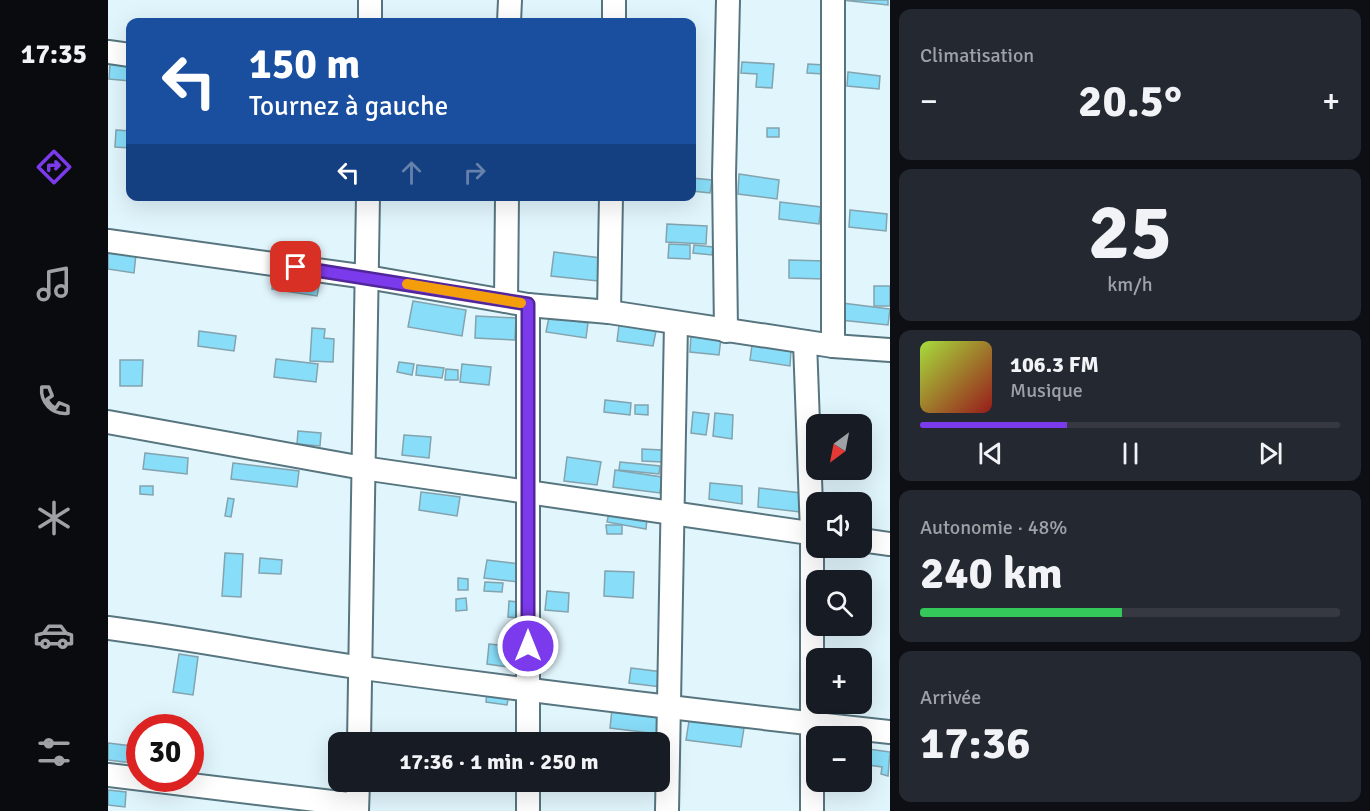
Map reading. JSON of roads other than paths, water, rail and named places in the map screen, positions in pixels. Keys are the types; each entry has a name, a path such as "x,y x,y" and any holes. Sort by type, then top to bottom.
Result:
{"street":[{"path":"370,0 370,18"},
{"path":"509,18 510,0"},
{"path":"614,0 614,18"},
{"path":"726,331 724,175 728,0"},
{"path":"832,346 833,0"},
{"path":"108,52 126,54"},
{"path":"359,732 368,201"},
{"path":"507,201 517,303 528,492 528,732"},
{"path":"609,312 611,201"},
{"path":"108,241 367,277 517,303 609,312 832,346 890,350"},
{"path":"667,811 676,323"},
{"path":"805,342 812,492"},
{"path":"108,422 363,468 806,532"},
{"path":"872,542 890,544"},
{"path":"812,811 814,558"},
{"path":"108,628 528,690 890,732"},
{"path":"108,775 357,808 358,792"},
{"path":"528,792 528,811"}]}
